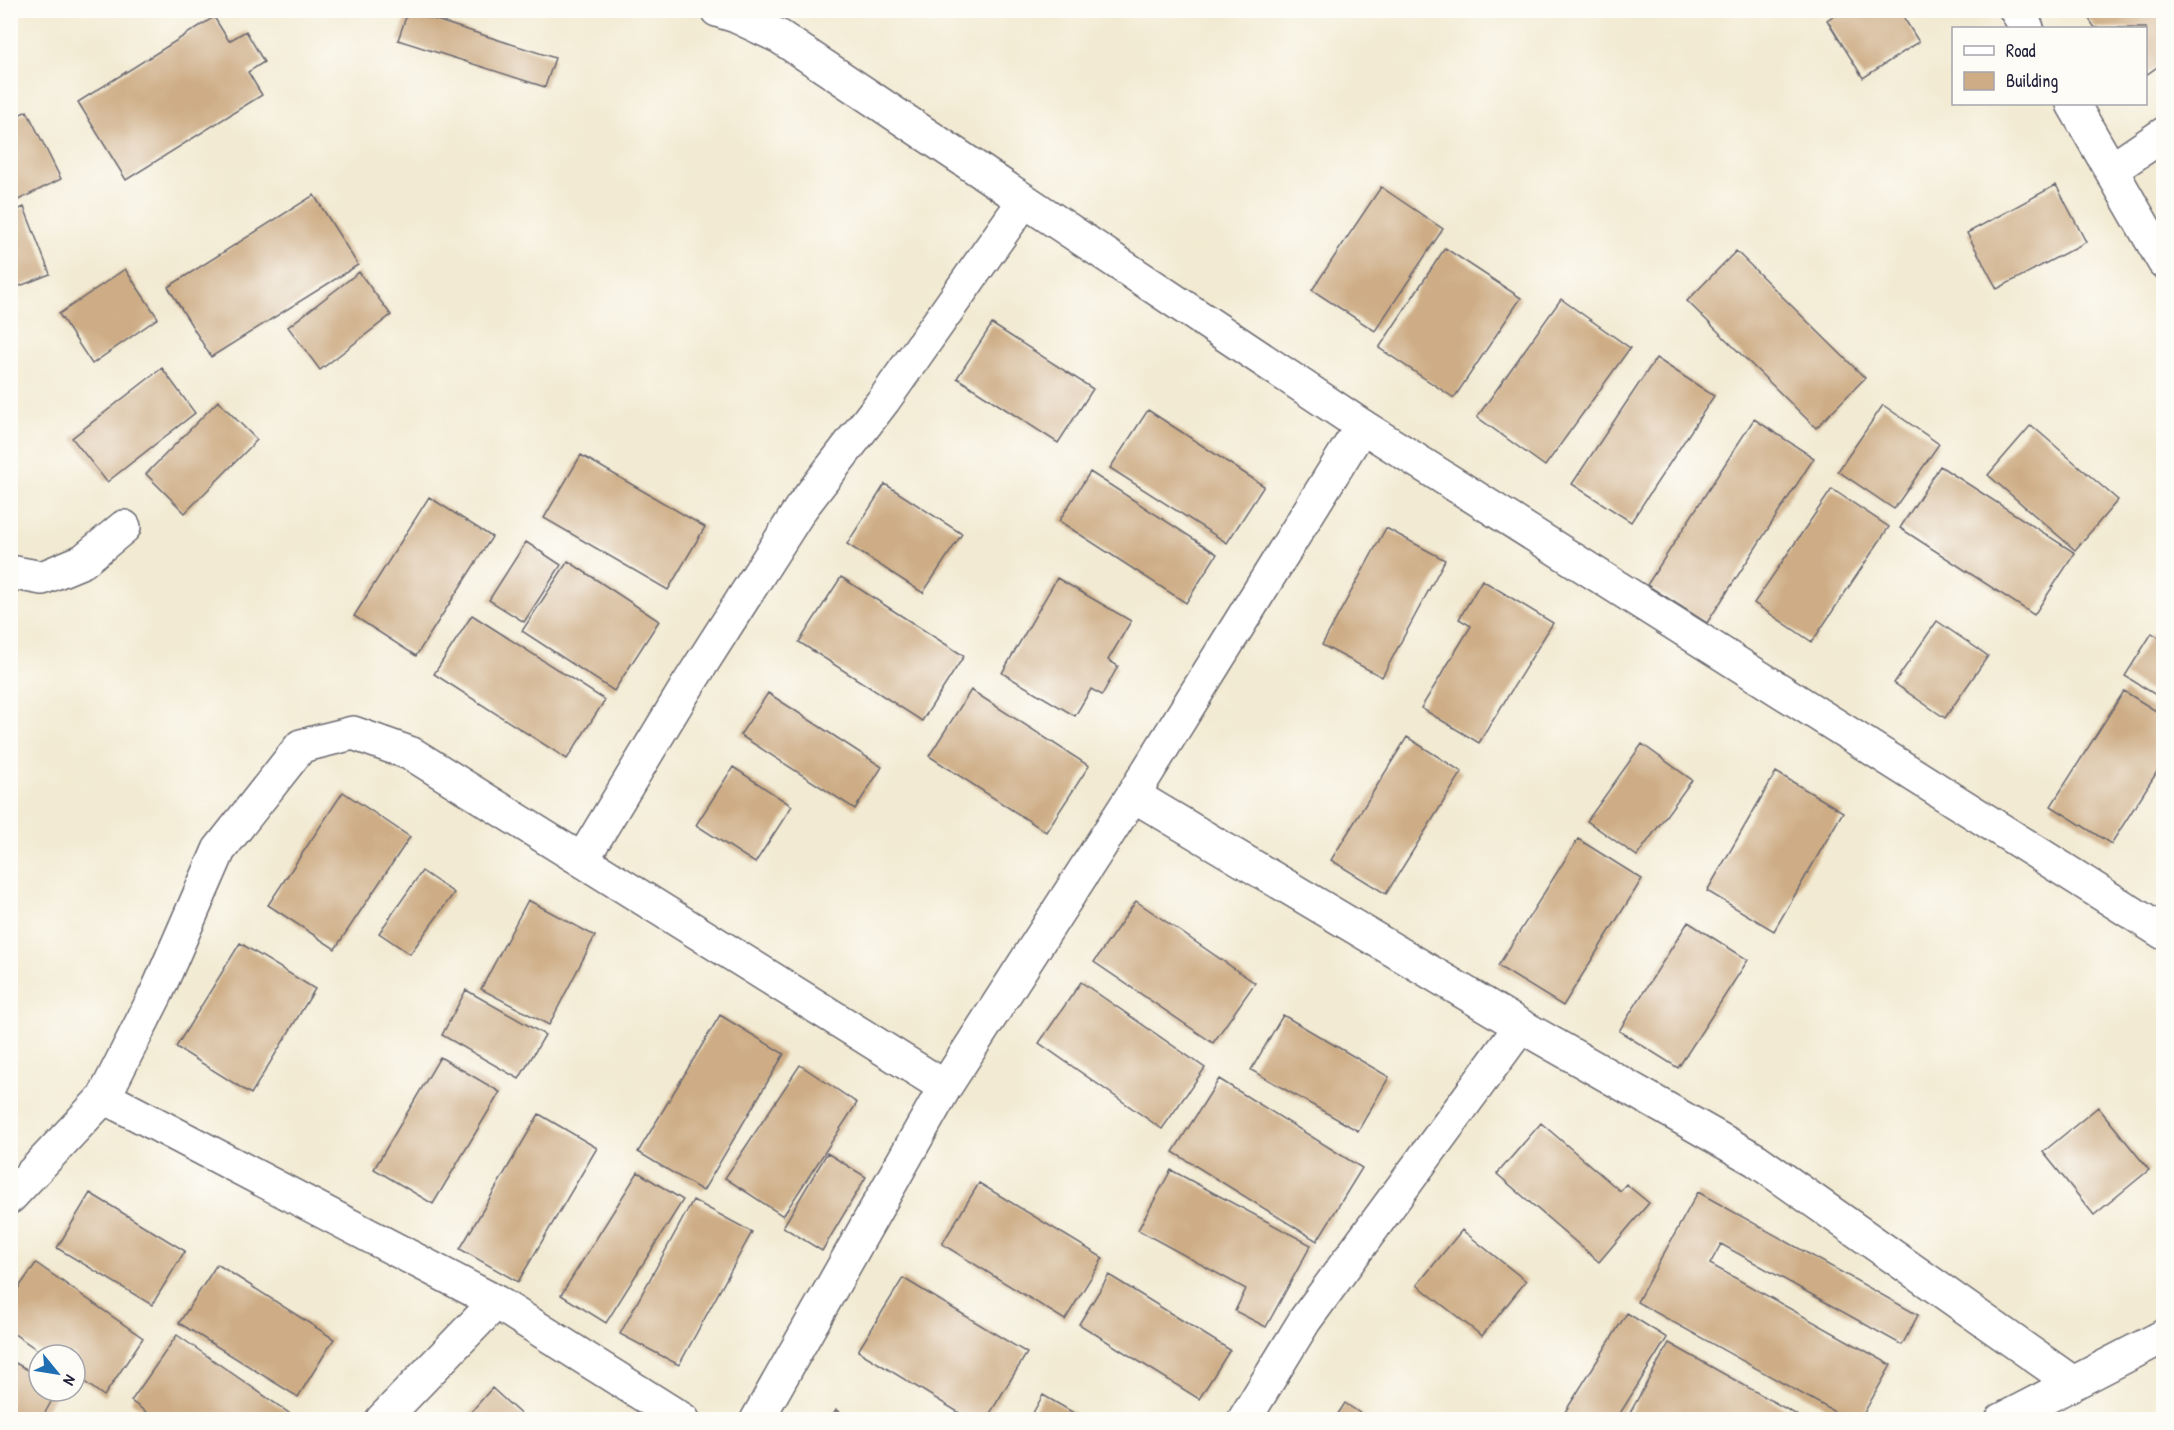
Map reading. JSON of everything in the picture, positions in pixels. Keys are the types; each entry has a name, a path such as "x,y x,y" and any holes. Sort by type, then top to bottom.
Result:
{"street":[{"path":"717,10 736,16 780,37 1362,426 2163,933"},
{"path":"2016,10 2026,27"},
{"path":"2074,105 2163,262"},
{"path":"2111,170 2163,134"},
{"path":"582,860 686,688 801,508 884,400 1024,201"},
{"path":"757,1419 945,1087 1133,795 1362,426"},
{"path":"10,572 42,578 84,561 124,527"},
{"path":"10,1197 104,1097 157,992 219,850 301,746 353,733 412,754 945,1087"},
{"path":"1133,795 1521,1026 1756,1160 2073,1383"},
{"path":"1244,1419 1305,1320 1521,1026"},
{"path":"104,1097 496,1302 683,1419"},
{"path":"382,1419 496,1302"},
{"path":"2002,1419 2163,1336"}],"building":[{"path":"1842,10 1899,10 1919,42 1863,78 1827,20"},
{"path":"2083,10 2158,10 2164,19 2164,62 2147,74 2147,27 2094,27"},
{"path":"408,11 555,58 545,87 398,40"},
{"path":"214,17 229,41 246,31 264,62 248,72 262,95 126,180 78,102"},
{"path":"27,111 61,179 10,204 10,119"},
{"path":"2056,185 2086,242 1997,289 1967,233"},
{"path":"1381,187 1443,229 1375,331 1312,290"},
{"path":"314,195 358,265 211,357 168,287"},
{"path":"24,207 50,274 10,290 10,213"},
{"path":"1445,248 1521,298 1454,398 1379,348"},
{"path":"1736,251 1865,378 1816,428 1687,301"},
{"path":"125,269 158,318 92,364 59,314"},
{"path":"359,272 391,315 320,370 288,327"},
{"path":"1561,299 1630,348 1545,466 1477,417"},
{"path":"992,324 1093,389 1058,443 957,378"},
{"path":"1656,358 1714,396 1631,522 1572,484"},
{"path":"162,368 195,413 107,482 72,438"},
{"path":"218,401 257,440 185,513 146,474"},
{"path":"1883,405 1939,444 1894,509 1838,471"},
{"path":"1148,410 1264,486 1227,543 1110,468"},
{"path":"1754,419 1814,458 1707,623 1647,585"},
{"path":"2031,425 2118,500 2075,550 1988,475"},
{"path":"581,455 705,527 668,590 544,518"},
{"path":"1940,466 2075,553 2034,615 1900,528"},
{"path":"1090,472 1217,554 1186,603 1059,521"},
{"path":"885,484 962,534 923,593 847,544"},
{"path":"1832,489 1889,527 1812,642 1754,603"},
{"path":"429,497 492,537 416,656 354,616"},
{"path":"1386,528 1445,560 1382,677 1322,645"},
{"path":"526,542 561,565 524,622 489,600"},
{"path":"568,561 659,621 614,691 522,631"},
{"path":"841,577 964,656 922,721 799,642"},
{"path":"1057,578 1131,621 1108,660 1118,666 1102,695 1091,689 1075,716 1002,673"},
{"path":"1482,580 1553,623 1479,743 1421,708 1471,626 1459,619"},
{"path":"472,615 605,700 567,759 434,674"},
{"path":"1937,621 1988,656 1945,718 1894,683"},
{"path":"2152,633 2164,641 2164,700 2125,676"},
{"path":"971,690 1089,766 1046,832 929,756"},
{"path":"2124,691 2164,716 2164,761 2111,844 2051,806"},
{"path":"768,693 882,767 855,809 740,735"},
{"path":"1407,737 1462,772 1386,894 1331,860"},
{"path":"1642,744 1692,780 1637,856 1587,821"},
{"path":"733,767 792,806 755,863 696,825"},
{"path":"1776,772 1843,812 1774,931 1707,891"},
{"path":"343,792 410,837 335,949 268,905"},
{"path":"1578,839 1642,879 1563,1006 1498,966"},
{"path":"422,871 454,893 410,954 379,933"},
{"path":"528,900 595,936 549,1025 481,989"},
{"path":"1136,901 1255,983 1213,1043 1094,962"},
{"path":"1688,922 1748,960 1678,1068 1619,1031"},
{"path":"240,943 315,989 251,1094 176,1047"},
{"path":"1081,982 1205,1068 1162,1129 1039,1043"},
{"path":"466,990 545,1035 519,1079 442,1035"},
{"path":"720,1015 784,1054 703,1191 638,1152"},
{"path":"1283,1015 1389,1077 1358,1131 1251,1070"},
{"path":"440,1057 500,1092 433,1204 374,1169"},
{"path":"800,1065 857,1103 783,1216 725,1178"},
{"path":"1219,1079 1362,1168 1317,1241 1173,1152"},
{"path":"2098,1107 2149,1170 2094,1215 2043,1152"},
{"path":"539,1114 597,1148 518,1282 460,1249"},
{"path":"1541,1123 1620,1191 1626,1184 1649,1203 1599,1262 1497,1174"},
{"path":"827,1153 866,1177 822,1251 783,1227"},
{"path":"1171,1170 1311,1245 1266,1327 1235,1311 1246,1289 1138,1230"},
{"path":"638,1172 683,1200 606,1323 561,1295"},
{"path":"979,1183 1103,1258 1065,1320 942,1244"},
{"path":"1698,1192 1918,1315 1902,1345 1721,1244 1710,1264 1891,1365 1860,1420 1849,1420 1637,1302"},
{"path":"90,1193 185,1251 152,1305 57,1248"},
{"path":"693,1200 752,1232 679,1365 620,1334"},
{"path":"1462,1230 1526,1281 1482,1336 1417,1285"},
{"path":"36,1263 143,1338 104,1396 87,1384 87,1343 28,1343 10,1331 10,1300"},
{"path":"217,1264 334,1339 298,1397 179,1323"},
{"path":"1109,1275 1230,1350 1199,1399 1079,1324"},
{"path":"903,1278 1027,1353 986,1420 971,1420 858,1351"},
{"path":"1627,1313 1667,1338 1616,1420 1560,1420"},
{"path":"177,1335 299,1420 157,1420 131,1401"},
{"path":"1669,1343 1806,1420 1626,1420"},
{"path":"10,1360 27,1369 27,1403 50,1403 41,1420 10,1420"},
{"path":"492,1388 527,1420 464,1420"},
{"path":"1043,1395 1086,1420 1029,1420"},
{"path":"1345,1403 1370,1420 1334,1420"},
{"path":"836,1410 852,1420 830,1420"}]}
